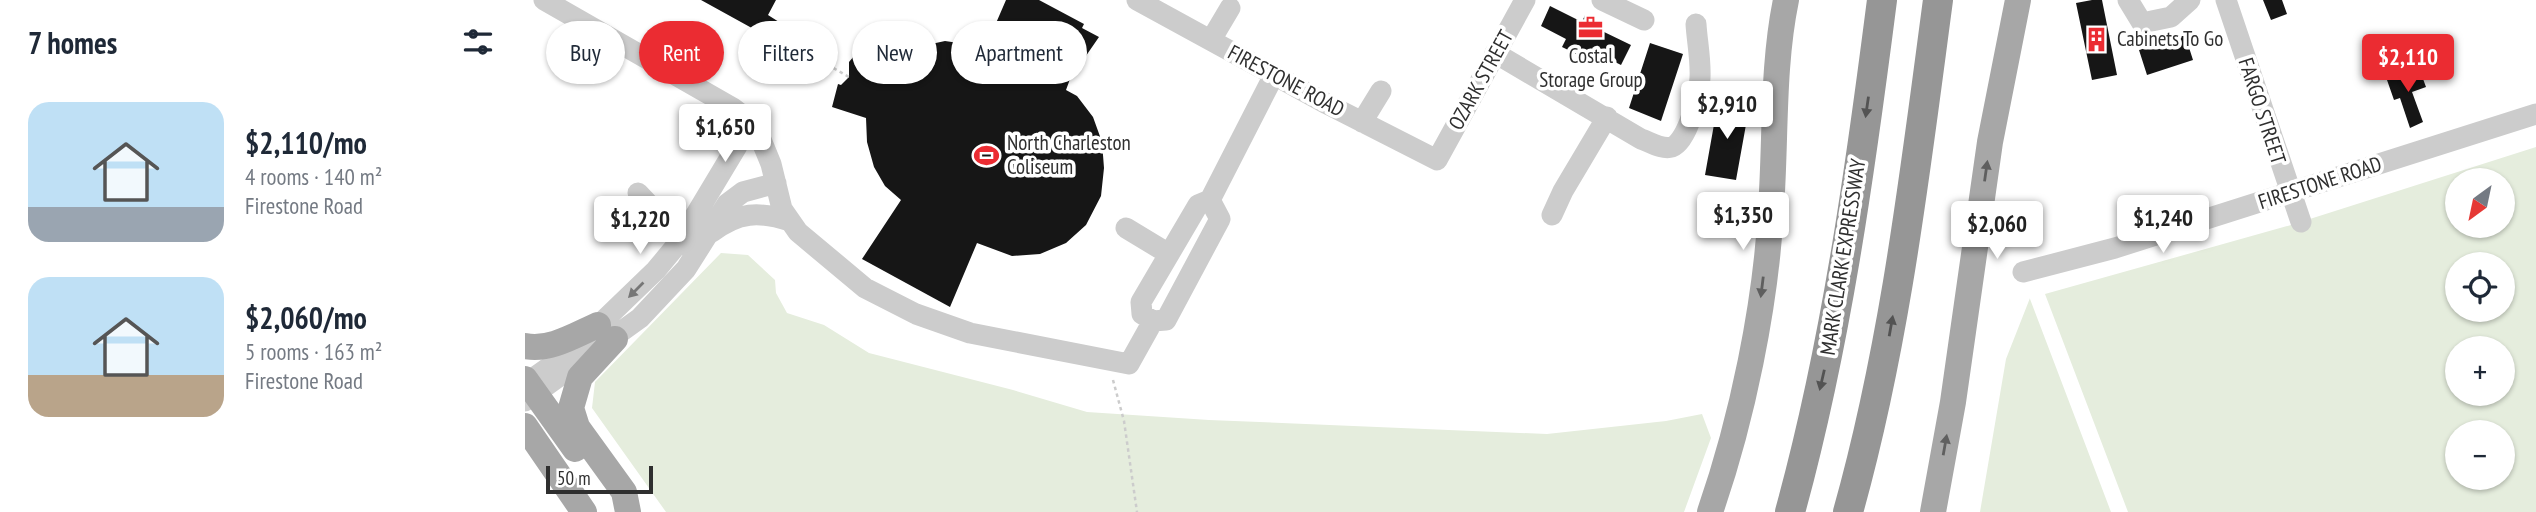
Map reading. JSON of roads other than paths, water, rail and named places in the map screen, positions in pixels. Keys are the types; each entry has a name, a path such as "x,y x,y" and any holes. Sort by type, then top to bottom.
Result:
{"highway":[{"name":"MARK CLARK EXPRESSWAY","path":"1790,512 1826,366 1882,0"},
{"path":"1847,512 1878,395 1901,265 1938,0"},
{"path":"1858,512 1864,452"}],"main road":[{"path":"1710,512 1738,412 1759,313 1771,210 1778,37 1786,0"},
{"path":"1933,512 1953,402 1990,142 2018,0"},
{"path":"525,346 535,348 606,332"},
{"path":"606,332 580,377 571,408 577,427 624,492 628,512"},
{"path":"528,388 620,512"},
{"path":"525,426 584,512"},
{"path":"525,456 565,484"}],"street":[{"path":"544,0 733,108 755,125 774,174 782,209 790,221 822,254 865,288 916,314 970,333 1129,364 1153,321"},
{"name":"FIRESTONE ROAD","path":"1137,0 1437,160"},
{"name":"OZARK STREET","path":"1437,160 1525,0"},
{"path":"2128,0 2142,23 2171,17 2190,0"},
{"name":"FARGO STREET","path":"2226,0 2301,222"},
{"path":"1607,1 1644,20"},
{"path":"1211,40 1230,8"},
{"path":"1495,53 1641,139 1663,147 1672,147 1680,141 1692,114 1700,78 1696,24"},
{"path":"1210,200 1220,219 1166,320 1153,321 1142,314 1141,302 1198,205 1210,200 1274,75"},
{"path":"1362,122 1381,91"},
{"path":"695,243 705,203 737,146 738,128 733,108"},
{"name":"FIRESTONE ROAD","path":"2024,272 2115,248 2536,114"},
{"path":"1552,215 1563,191 1607,117"},
{"path":"705,203 720,190 774,174"},
{"path":"695,243 735,198 774,174"},
{"path":"638,193 695,243"},
{"path":"528,388 573,349 606,332 656,270 723,223 742,216 768,214 790,221"},
{"path":"1126,228 1168,254"}],"place":[{"name":"Costal Storage Group","path":"1591,27"},
{"name":"Cabinets To Go","path":"2097,39"},
{"name":"North Charleston Coliseum","path":"987,155"}]}
